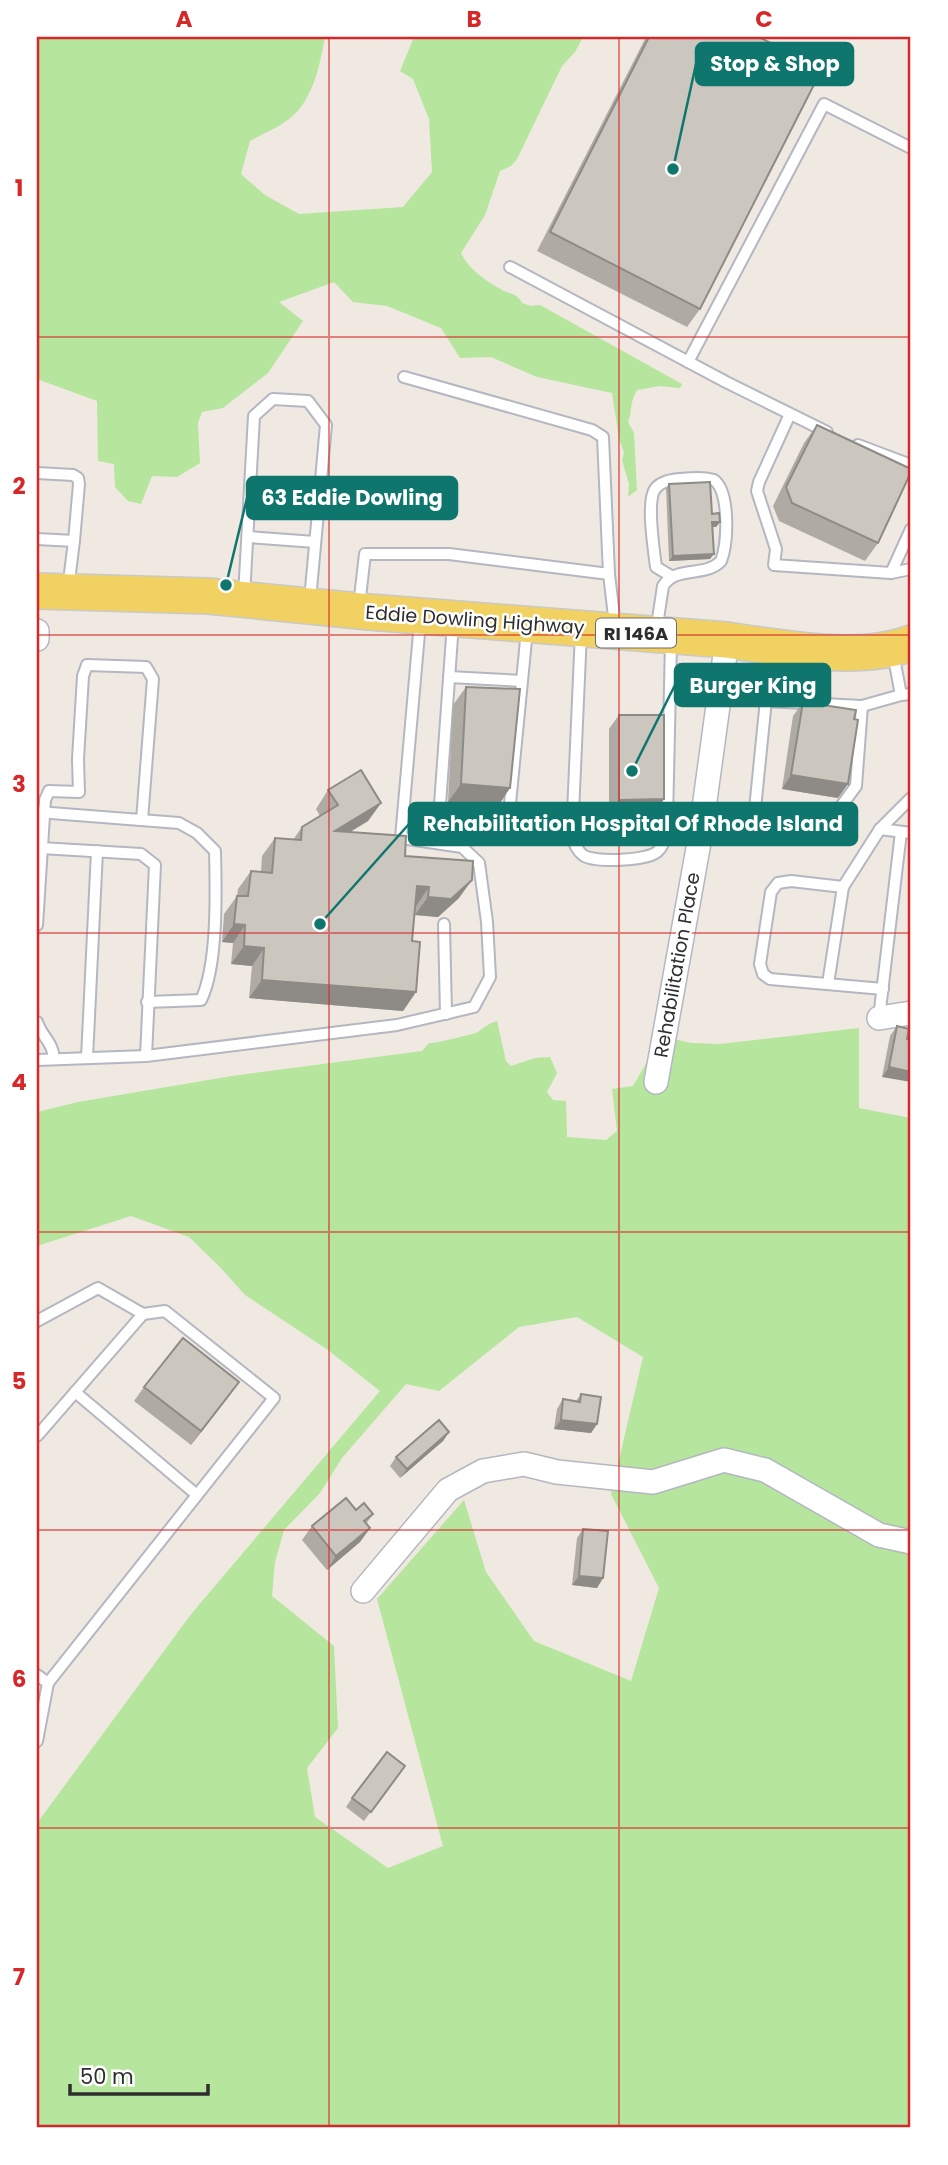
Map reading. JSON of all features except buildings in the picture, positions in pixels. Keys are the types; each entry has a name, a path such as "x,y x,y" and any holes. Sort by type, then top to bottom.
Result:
{"main road":[{"name":"Eddie Dowling Highway","path":"52,591 208,596 860,653 905,648"}],"street":[{"path":"37,631 37,639"},
{"name":"Rehabilitation Place","path":"656,1082 700,837 727,640"},
{"path":"879,1018 911,1013"},
{"path":"363,1591 448,1490 483,1471 524,1464 557,1472 653,1482 723,1460 765,1470 879,1535 911,1542"}],"lane":[{"path":"688,362 824,104 911,148"},
{"path":"510,267 790,414 838,437 911,465"},
{"path":"404,377 592,430 603,437 609,574 616,631"},
{"path":"244,600 254,416 272,399 308,401 326,425 309,606"},
{"path":"790,414 759,481 757,491 775,549 774,565 891,573 911,569"},
{"path":"37,473 72,475 78,478 79,484 74,541 52,591"},
{"path":"581,628 572,836 583,855 595,859 645,858 656,854 663,844 667,820 670,714 663,586 671,576 710,569 721,561 726,537 723,491 714,480 672,480 656,487 653,493 651,506 656,567 671,576"},
{"path":"891,573 911,529"},
{"path":"248,537 315,542"},
{"path":"37,538 74,541"},
{"path":"358,611 365,554 449,554 609,574"},
{"path":"437,617 449,677 439,819 508,824 527,624"},
{"path":"37,1060 146,1056 397,1025 474,1007 490,977 487,922 479,863 462,847 401,838 437,617"},
{"path":"771,647 754,819 828,824 856,786 862,706"},
{"path":"765,701 862,706 906,694 905,648"},
{"path":"37,925 40,812 50,791 79,792 78,759 83,676 87,665 146,667 153,679 142,820"},
{"path":"449,677 522,681"},
{"path":"828,984 843,887 880,829 911,798"},
{"path":"40,812 178,823 197,833 215,852 216,892 209,982 201,1000 147,1002"},
{"path":"879,1018 906,832 880,829"},
{"path":"41,848 141,853 155,865 146,1056"},
{"path":"87,1058 97,851"},
{"path":"843,887 791,881 778,883 771,892 760,964 762,974 770,979 883,989"},
{"path":"444,924 446,1014"},
{"path":"37,1022 39,1030 53,1048 54,1059"},
{"path":"37,1321 98,1288 143,1314 165,1311 274,1398 48,1683 37,1741"},
{"path":"37,1436 143,1314"},
{"path":"75,1392 197,1495"},
{"path":"37,1675 48,1683"}],"green space":[{"path":"37,37 325,37 313,84 302,105 285,122 250,141 241,174 265,195 299,214 403,207 432,172 429,119 413,79 400,71 414,37 583,37 575,52 562,66 517,159 511,166 500,171 485,215 461,253 479,275 516,296 522,303 540,305 682,384 680,388 660,386 637,390 628,422 634,433 637,490 628,497 629,484 622,460 624,453 612,393 537,377 491,357 460,358 441,328 387,306 353,302 334,282 279,302 303,321 268,373 223,408 202,412 198,423 200,463 177,477 152,476 141,504 128,501 115,487 114,464 98,461 97,401 37,379"},
{"path":"497,1021 506,1061 511,1066 535,1058 550,1057 557,1073 547,1092 553,1100 566,1101 567,1137 606,1140 617,1131 612,1089 633,1086 662,1036 691,1043 720,1044 859,1028 859,1108 911,1118 911,2128 37,2128 37,1823 192,1613 380,1391 328,1350 245,1295 189,1237 131,1216 37,1246 37,1112 78,1102 232,1076 422,1051 429,1043 476,1033","holes":["577,1317 643,1357 611,1494 659,1588 631,1681 534,1641 486,1572 464,1500 377,1599 443,1846 388,1868 315,1817 307,1768 338,1728 334,1646 272,1596 275,1562 284,1530 320,1493 342,1458 406,1384 439,1391 519,1327"]}],"place":[{"name":"Stop & Shop","path":"673,169"},
{"name":"63 Eddie Dowling","path":"226,585"},
{"name":"Burger King","path":"632,771"},
{"name":"Rehabilitation Hospital Of Rhode Island","path":"320,924"}]}
